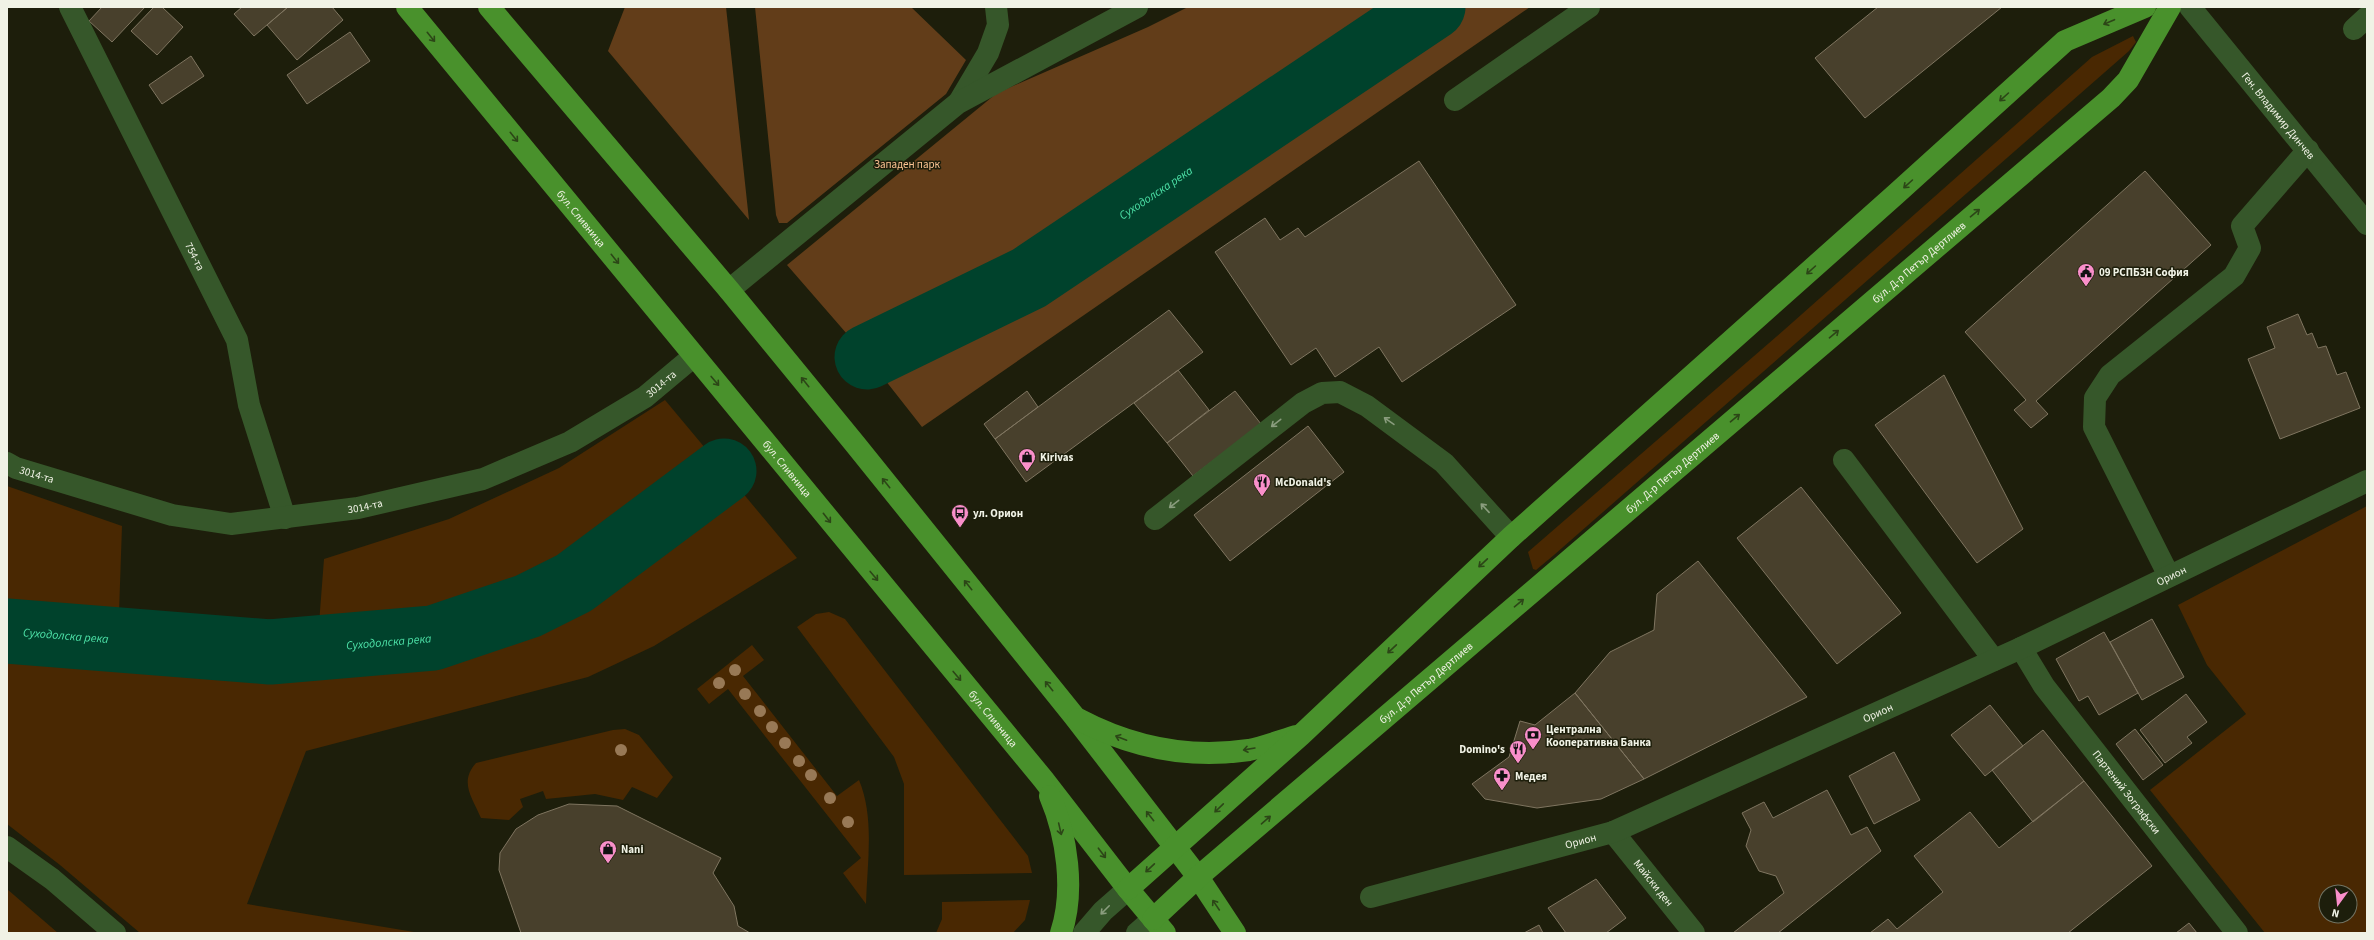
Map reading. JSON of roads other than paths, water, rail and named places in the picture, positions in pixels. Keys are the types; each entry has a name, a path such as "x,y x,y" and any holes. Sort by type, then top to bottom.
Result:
{"main road":[{"name":"бул. Сливница","path":"407,7 1043,779 1128,889 1152,928"},
{"path":"489,7 729,290 1074,716 1198,878 1235,933"},
{"path":"1128,889 1300,735 1512,537 1890,200 2065,41 2145,7"},
{"name":"бул. Д-р Петър Дертлиев","path":"1152,928 1198,878 2111,98 2128,80 2170,7"},
{"path":"1074,716 1124,740 1159,749 1185,752 1249,750 1300,735"},
{"path":"1043,779 1053,805 1064,845 1067,895 1061,933"}],"street":[{"name":"754-та","path":"70,7 237,340 249,405 285,518"},
{"path":"958,103 988,53 998,25 996,7"},
{"path":"729,290 958,103 1137,7"},
{"path":"1455,100 1589,7"},
{"name":"Ген. Владимир Динчев","path":"2190,7 2367,224"},
{"path":"2169,576 2094,427 2095,398 2110,375 2234,276 2250,248 2242,226 2308,150"},
{"name":"3014-та","path":"7,463 16,468 172,515 231,524 358,508 483,479 570,442 645,397 694,356"},
{"path":"1155,519 1303,403 1322,393 1340,392 1393,424 1444,463 1512,537"},
{"path":"1844,460 1994,660"},
{"name":"Орион","path":"1371,897 1613,832 2021,648 2367,481"},
{"name":"Партений Зографски","path":"2021,648 2044,686 2236,933"},
{"name":"Майски ден","path":"1613,832 1694,933"},
{"path":"7,847 52,880 115,933"},
{"path":"1084,933 1104,910 1128,889"}],"waterway":[{"name":"Суходолска река","path":"867,357 1029,278 1433,7"},
{"name":"Суходолска река","path":"7,631 270,652 433,638 528,606 574,583 724,471"}],"place":[{"name":"09 РСПБЗН София","path":"2086,287"},
{"name":"Kirivas","path":"1027,472"},
{"name":"McDonald's","path":"1262,497"},
{"name":"ул. Орион","path":"960,528"},
{"name":"Централна Кооперативна Банка","path":"1533,750"},
{"name":"Domino's","path":"1518,764"},
{"name":"Медея","path":"1502,791"},
{"name":"Nani","path":"608,864"}],"park label":[{"name":"Западен парк","path":"907,164"}]}
